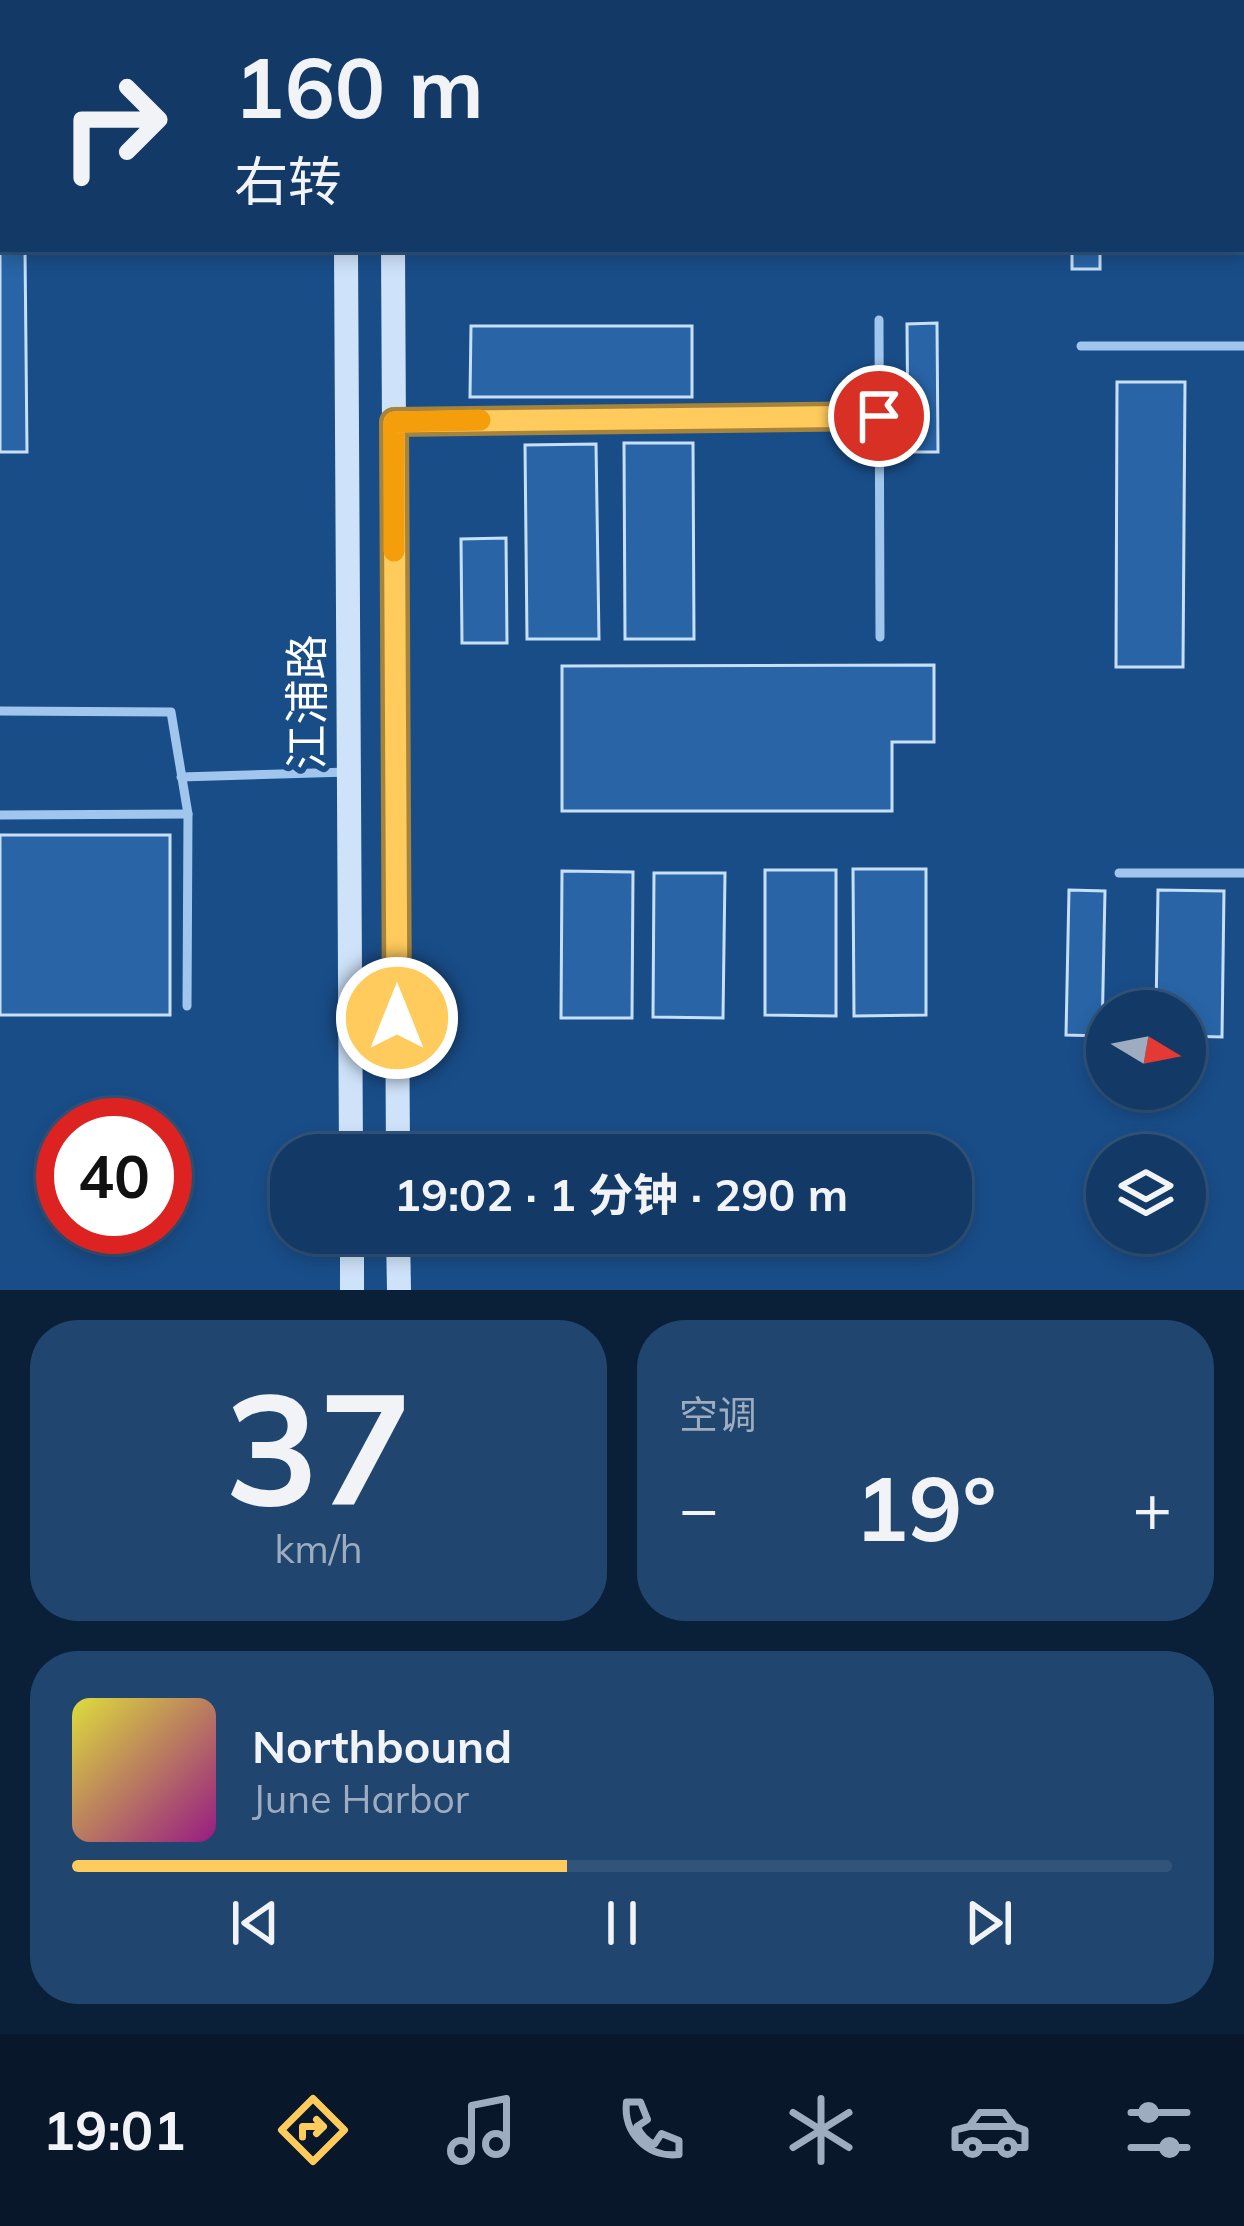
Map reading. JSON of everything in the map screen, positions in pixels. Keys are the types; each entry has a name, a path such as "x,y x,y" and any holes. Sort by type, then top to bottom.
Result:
{"street":[{"name":"江浦路","path":"346,252 351,1134"},
{"name":"江浦路","path":"393,252 398,1134"},
{"path":"352,1254 352,1290"},
{"path":"398,1254 399,1290"}],"lane":[{"path":"879,320 880,637"},
{"path":"1081,346 1244,346"},
{"path":"394,422 879,416"},
{"path":"0,711 172,712 188,814 187,1006"},
{"path":"181,777 349,772"},
{"path":"0,815 188,814"},
{"path":"1119,873 1244,873"}],"building":[{"path":"0,252 25,252 27,452 0,452"},
{"path":"1072,252 1100,252 1100,269 1072,269"},
{"path":"937,323 938,452 908,452 907,324"},
{"path":"471,326 692,326 692,397 470,397"},
{"path":"1117,382 1185,382 1183,667 1116,667"},
{"path":"624,443 693,443 694,639 625,639"},
{"path":"596,444 599,639 527,639 525,445"},
{"path":"506,538 507,643 462,643 461,539"},
{"path":"934,665 934,742 892,742 892,811 562,811 562,666"},
{"path":"0,835 170,835 170,1015 0,1015"},
{"path":"853,869 926,869 926,1015 854,1016"},
{"path":"765,870 836,870 836,1016 765,1015"},
{"path":"562,871 633,872 632,1018 561,1018"},
{"path":"654,873 725,873 723,1018 653,1017"},
{"path":"1069,890 1105,891 1103,990 1086,990 1086,1036 1066,1035"},
{"path":"1158,890 1224,891 1222,1037 1206,1037 1206,990 1156,990"}],"slow traffic":[{"path":"394,551 394,422 480,420"}],"route":[{"path":"397,1018 394,422 879,416"}]}
